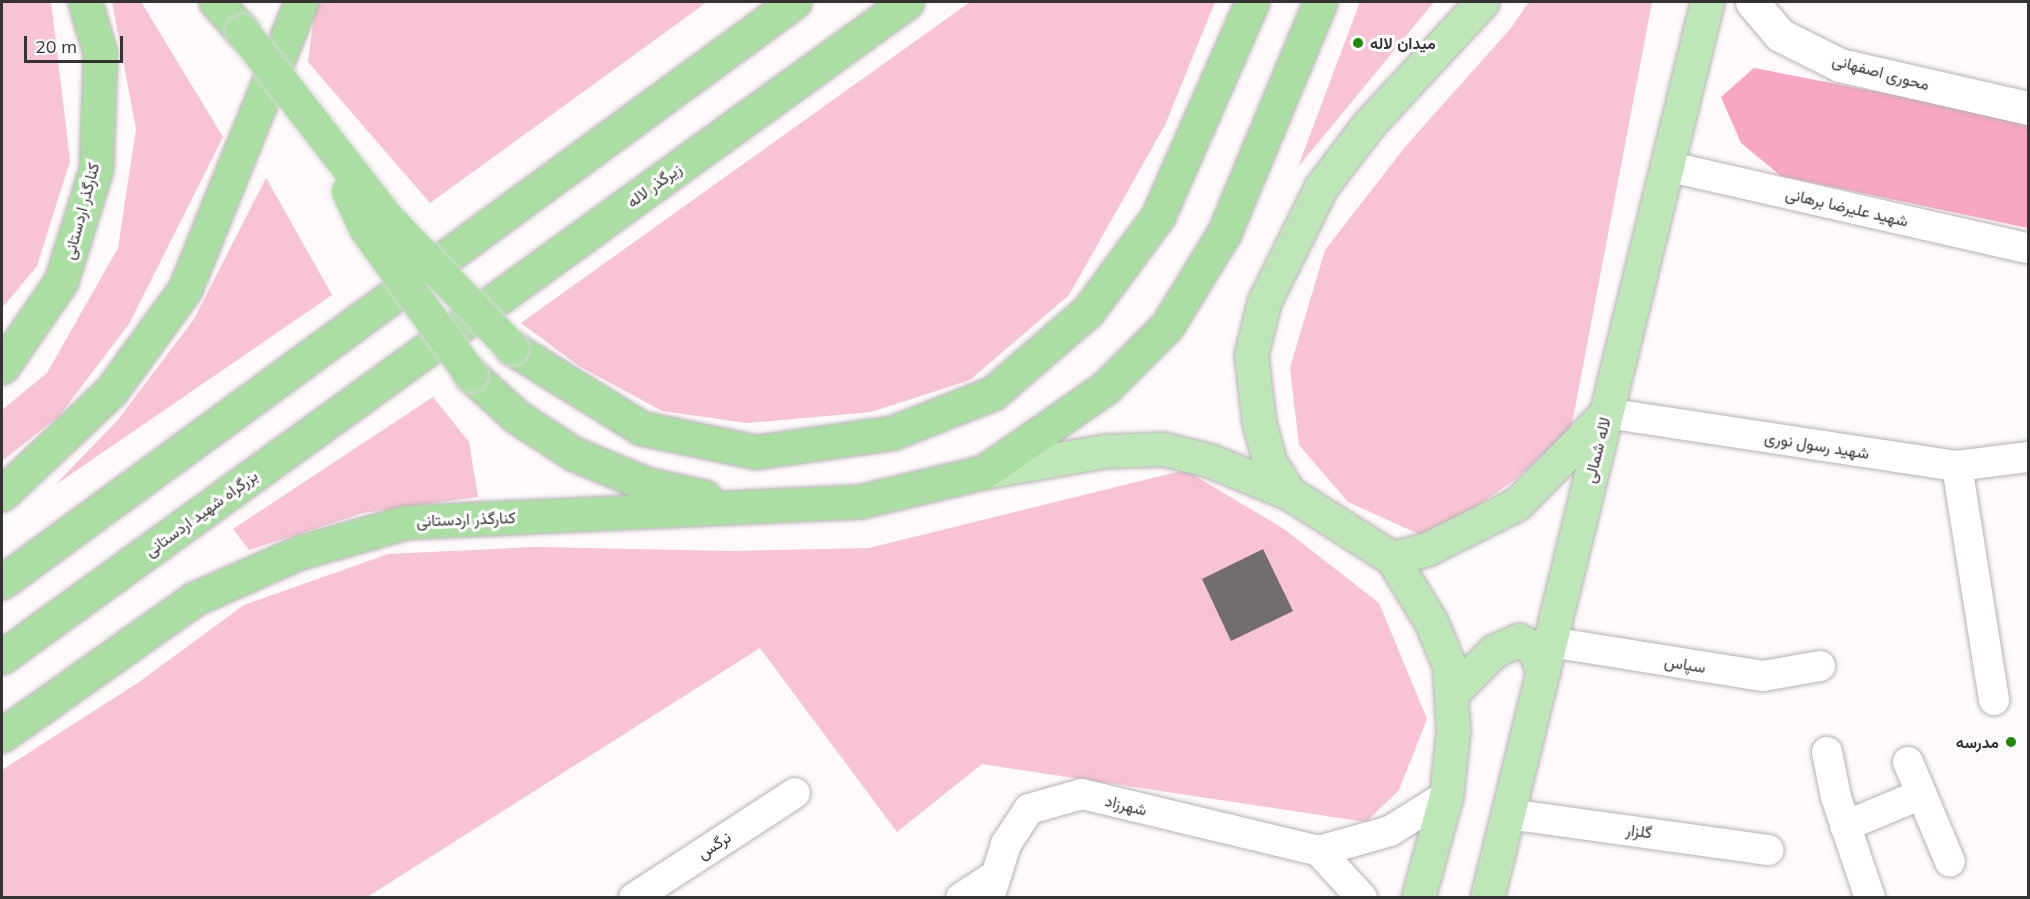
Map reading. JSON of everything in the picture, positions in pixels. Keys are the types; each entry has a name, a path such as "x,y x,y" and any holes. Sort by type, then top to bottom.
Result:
{"highway":[{"name":"کنارگذر اردستانی","path":"2,367 62,281 96,170 100,53 85,2"},
{"path":"216,2 242,31 325,143 387,218 512,348 641,428 756,452 892,433 993,393 1088,311 1158,216 1252,2"},
{"path":"225,2 242,31"},
{"path":"2,494 111,391 185,289 301,2"},
{"path":"2,582 794,2"},
{"name":"زیرگذر لاله","path":"401,368 907,2"},
{"path":"984,472 1105,388 1167,326 1224,233 1320,2"},
{"path":"325,143 365,228 471,375 517,417 574,454 646,484 750,506"},
{"name":"بزرگراه شهید اردستانی","path":"2,657 401,368"},
{"name":"کنارگذر اردستانی","path":"2,735 194,599 300,552 407,522 862,501 984,472"}],"main road":[{"path":"1288,493 1270,463 1259,423 1251,355 1264,302 1321,187 1369,124 1482,2"},
{"name":"لاله شمالی","path":"1487,897 1707,2"},
{"name":"محوری اصفهانی","path":"1752,2 1780,35 1840,65 2028,108"},
{"path":"1392,558 1427,549 1517,504 1606,413"},
{"path":"984,472 1104,452 1163,448 1211,461 1288,493 1392,558 1431,622 1449,665 1453,731 1446,796 1418,897"},
{"path":"1451,694 1494,651 1520,640 1546,657"}],"street":[{"name":"شهید علیرضا برهانی","path":"1666,166 2028,248"},
{"name":"شهید رسول نوری","path":"1606,413 1957,466 2028,457"},
{"path":"1957,466 1994,700"},
{"name":"سپاس","path":"1546,657 1763,676 1820,666"},
{"path":"1827,752 1845,826 1870,897"},
{"path":"1908,762 1950,862"},
{"name":"نرگس","path":"634,897 795,793"},
{"name":"شهرزاد","path":"993,886 1006,844 1029,809 1082,794 1319,851"},
{"path":"1845,826 1922,794"},
{"path":"1362,897 1319,851 1390,831 1446,796"},
{"name":"گلزار","path":"1508,814 1769,850"},
{"path":"961,897 993,886"}],"shaded area":[{"path":"2,2 51,2 70,161 37,266 2,308"},
{"path":"112,2 141,2 223,137 129,324 59,416 2,461 2,410 47,373 118,248 136,129"},
{"path":"319,2 707,2 430,203 308,62 315,8"},
{"path":"970,2 1215,2 1165,125 1069,295 970,380 871,412 747,423 662,411 579,366 521,323"},
{"path":"1360,2 1434,2 1298,167"},
{"path":"1529,2 1652,2 1571,429 1516,479 1462,516 1421,535 1348,502 1299,445 1290,368 1325,250 1405,147 1511,28"},
{"path":"1754,68 2028,121 2028,228 1781,176 1741,143 1721,97"},
{"path":"266,178 332,295 55,485 117,421 194,319"},
{"path":"433,397 469,442 478,497 363,513 249,550 233,529"},
{"path":"1185,470 1284,529 1379,603 1427,719 1399,790 1366,822 982,764 897,832 760,648 367,897 2,898 2,770 139,682 244,605 388,554 537,547 729,551 869,548"}],"building":[{"path":"1263,549 1293,611 1231,641 1202,579"}],"place":[{"name":"میدان لاله","path":"1358,43"},
{"name":"مدرسه","path":"2011,742"}]}
